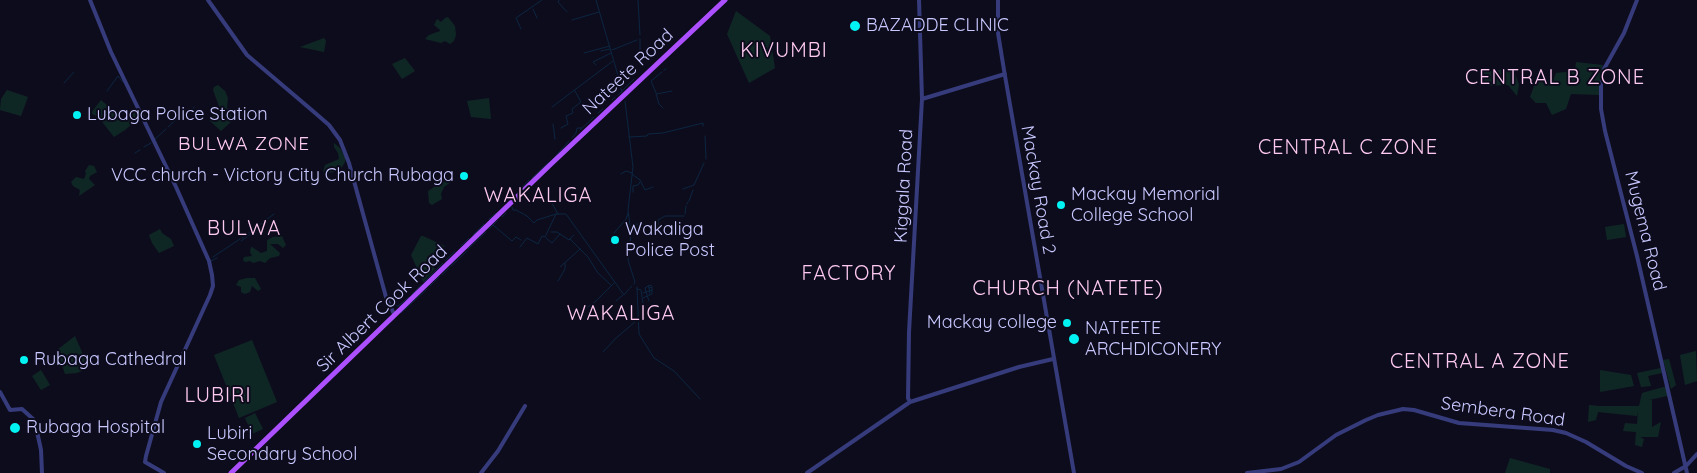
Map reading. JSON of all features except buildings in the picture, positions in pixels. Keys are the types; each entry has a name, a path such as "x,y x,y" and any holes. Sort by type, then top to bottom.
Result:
{"main road":[{"name":"Nateete Road","path":"551,164 725,0"},
{"name":"Sir Albert Cook Road","path":"231,473 551,164"}],"street":[{"path":"90,0 111,52 172,177 206,255 212,275 210,295 161,402 145,462 164,473"},
{"path":"208,0 247,54 314,112 340,140 349,164 386,297 394,314"},
{"name":"Kiggala Road","path":"910,402 908,398 909,332 922,99 919,0"},
{"name":"Mackay Road 2","path":"998,0 998,34 1004,74 1074,473"},
{"name":"Mugema Road","path":"1637,0 1624,33 1604,69 1601,85 1601,109 1687,473"},
{"path":"922,99 1004,74"},
{"path":"807,473 910,402 1019,367 1053,359"},
{"path":"0,392 10,410 22,409 33,419 41,450 42,473"},
{"path":"481,473 498,451 526,406"},
{"name":"Sembera Road","path":"1247,473 1282,469 1299,462 1344,432 1378,415 1403,409 1414,410 1459,423 1553,430 1566,433 1642,473"},
{"path":"1674,473 1686,466 1697,454"}],"green space":[{"path":"736,11 770,36 775,68 749,83 727,34"},
{"path":"448,17 455,26 456,35 454,41 450,44 445,41 441,43 425,39 429,35 440,31 434,25 437,19 441,22"},
{"path":"324,38 326,41 324,52 300,47"},
{"path":"405,58 415,71 402,79 392,64"},
{"path":"1576,62 1603,65 1599,95 1571,94 1566,109 1552,115 1546,103 1536,103 1530,97 1537,78 1553,81 1556,73 1575,71"},
{"path":"1479,70 1514,70 1519,85 1517,96 1508,85 1480,86"},
{"path":"218,85 225,91 228,98 227,107 233,120 221,131 209,120 220,109 213,90"},
{"path":"7,90 28,97 21,116 0,110 1,99"},
{"path":"489,98 491,119 471,117 467,101"},
{"path":"101,100 114,111 119,119 127,122 135,111 139,118 114,137 99,118 91,113"},
{"path":"334,143 340,148 345,157 345,162 335,172 326,173 323,172 325,165 339,159"},
{"path":"89,165 94,166 97,172 90,176 89,179 95,185 79,196 80,190 73,186 71,182 76,177 84,179 85,171"},
{"path":"446,178 450,178 451,182 444,187 441,194 442,199 432,205 429,203 428,191 440,185"},
{"path":"1624,224 1626,237 1607,240 1605,227"},
{"path":"160,229 162,233 171,239 174,246 159,253 149,235"},
{"path":"282,236 286,245 283,248 278,244 270,244 280,253 279,256 270,258 265,263 260,261 253,263 250,261 245,262 243,260 244,257 252,256 250,252 251,247 261,253 267,251 267,240"},
{"path":"421,236 445,246 427,262 435,269 423,282 411,255"},
{"path":"255,278 261,289 258,291 252,286 250,292 245,294 241,292 241,287 236,285 239,280"},
{"path":"75,336 89,368 77,373 65,374 57,350"},
{"path":"252,340 277,402 239,418 214,355"},
{"path":"1696,351 1697,381 1685,385 1680,355"},
{"path":"1669,359 1676,385 1671,389 1663,360"},
{"path":"1661,368 1662,373 1648,376 1651,386 1641,387 1637,373"},
{"path":"41,370 50,385 41,390 32,376"},
{"path":"1600,370 1631,375 1634,386 1600,392"},
{"path":"1667,386 1667,396 1649,400 1652,400 1652,427 1661,422 1658,437 1640,437 1644,439 1642,447 1635,445 1636,432 1623,431 1625,423 1637,424 1638,411 1637,416 1598,412 1596,420 1588,422 1589,405 1639,406 1642,393"},
{"path":"255,413 263,429 252,434 245,418"},
{"path":"1510,458 1550,469 1550,473 1505,473"}],"waterway":[{"path":"521,29 516,18 542,0"},
{"path":"559,0 558,2 567,12"},
{"path":"596,0 622,93"},
{"path":"638,0 640,35"},
{"path":"533,9 537,18"},
{"path":"572,20 599,12"},
{"path":"640,39 640,54"},
{"path":"612,50 637,40"},
{"path":"584,53 610,46"},
{"path":"601,51 610,49"},
{"path":"596,65 593,62 611,53"},
{"path":"552,107 613,61"},
{"path":"64,83 74,72"},
{"path":"656,93 651,81 662,72"},
{"path":"107,91 118,76 123,82"},
{"path":"618,95 634,79"},
{"path":"561,128 568,124 566,116 573,113 572,109 581,102 575,91"},
{"path":"663,108 659,104 656,94 672,91"},
{"path":"612,100 615,97"},
{"path":"625,101 633,167 628,210 631,234 628,260 634,284"},
{"path":"598,113 603,109"},
{"path":"168,127 180,116 190,111"},
{"path":"580,130 594,117"},
{"path":"629,137 663,133 703,123 703,126"},
{"path":"553,124 555,139"},
{"path":"572,138 577,128 582,128"},
{"path":"154,140 166,129"},
{"path":"705,136 706,159"},
{"path":"553,159 569,141"},
{"path":"144,147 151,143"},
{"path":"135,153 140,150"},
{"path":"532,178 548,163"},
{"path":"683,189 694,185 704,163"},
{"path":"621,174 626,171 632,173"},
{"path":"632,174 640,180 645,190 653,187"},
{"path":"517,193 529,180"},
{"path":"633,192 633,186 638,185 640,182"},
{"path":"689,201 693,190"},
{"path":"546,193 558,214"},
{"path":"685,214 686,206"},
{"path":"512,207 513,210 527,216 534,223 537,220 556,214 566,214 624,295 629,289"},
{"path":"489,219 496,213"},
{"path":"502,217 506,213"},
{"path":"614,233 626,219 628,213"},
{"path":"242,238 274,214"},
{"path":"520,247 527,238 538,244 542,236 545,237 556,214"},
{"path":"658,225 658,220 665,216 684,216"},
{"path":"489,229 497,221"},
{"path":"473,235 484,224"},
{"path":"632,224 679,226"},
{"path":"493,225 512,241 516,237 521,240"},
{"path":"241,241 255,231"},
{"path":"468,249 486,232"},
{"path":"551,232 557,232 569,240 574,235"},
{"path":"546,238 552,243 560,234"},
{"path":"461,246 469,238"},
{"path":"213,257 240,239"},
{"path":"570,239 588,257 598,273 611,285"},
{"path":"560,267 580,249"},
{"path":"445,261 455,251"},
{"path":"451,266 467,251"},
{"path":"211,261 217,258"},
{"path":"424,282 443,263"},
{"path":"558,281 565,269 565,263"},
{"path":"442,275 449,268"},
{"path":"430,286 439,277"},
{"path":"573,317 595,302 614,283"},
{"path":"412,294 421,285"},
{"path":"648,286 645,288 646,292 652,290 652,293"},
{"path":"649,288 648,286 652,286"},
{"path":"637,287 639,334 654,358 674,371 700,399"},
{"path":"650,294 649,288 652,287 652,290"},
{"path":"401,313 427,289"},
{"path":"637,289 641,290 643,304"},
{"path":"643,293 646,292 649,301"},
{"path":"643,298 652,294"},
{"path":"616,301 623,295"},
{"path":"393,305 398,306 409,297"},
{"path":"384,328 395,318"},
{"path":"603,352 636,321"}],"place":[{"name":"BAZADDE CLINIC","path":"855,26"},
{"name":"Lubaga Police Station","path":"77,115"},
{"name":"VCC church - Victory City Church Rubaga","path":"464,176"},
{"name":"Mackay Memorial College School","path":"1061,205"},
{"name":"Wakaliga Police Post","path":"615,240"},
{"name":"Mackay college","path":"1067,323"},
{"name":"NATEETE ARCHDICONERY","path":"1074,339"},
{"name":"Rubaga Cathedral","path":"24,360"},
{"name":"Rubaga Hospital","path":"15,428"},
{"name":"Lubiri Secondary School","path":"197,444"}],"district":[{"name":"KIVUMBI","path":"784,51"},
{"name":"CENTRAL B ZONE","path":"1555,78"},
{"name":"BULWA ZONE","path":"244,144"},
{"name":"CENTRAL C ZONE","path":"1348,148"},
{"name":"WAKALIGA","path":"538,196"},
{"name":"BULWA","path":"244,229"},
{"name":"FACTORY","path":"849,274"},
{"name":"CHURCH (NATETE)","path":"1068,289"},
{"name":"WAKALIGA","path":"621,314"},
{"name":"CENTRAL A ZONE","path":"1480,362"},
{"name":"LUBIRI","path":"218,396"}]}
